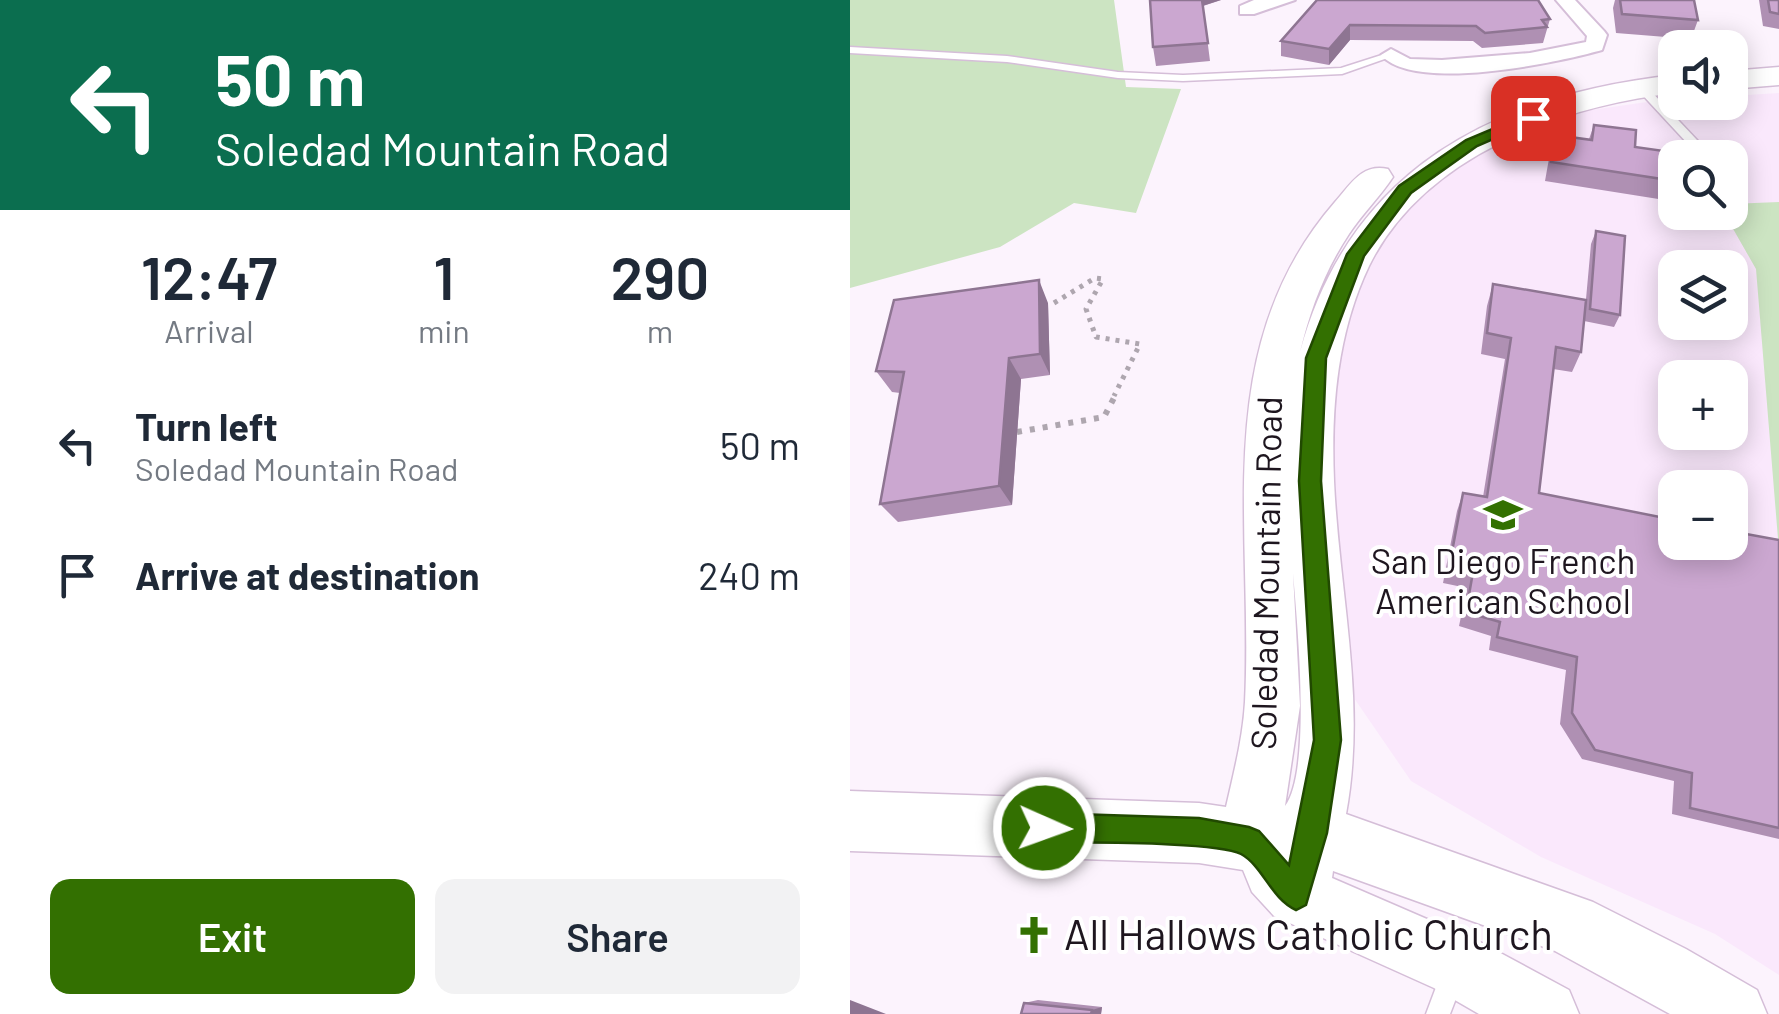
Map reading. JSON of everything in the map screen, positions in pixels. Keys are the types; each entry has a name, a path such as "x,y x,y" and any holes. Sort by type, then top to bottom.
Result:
{"main road":[{"path":"1748,61 1779,59"},
{"path":"1748,79 1779,76"},
{"name":"Soledad Mountain Road","path":"1249,841 1271,720 1264,487 1275,352 1324,240 1374,178 1447,128 1579,80 1658,79"},
{"name":"Soledad Mountain Road","path":"1296,894 1313,833 1327,740 1310,481 1316,358 1344,279 1382,216 1405,190 1441,162 1472,143 1558,108 1658,81"},
{"path":"850,821 1199,833 1249,841 1313,833 1570,925 1663,972 1733,1014"},
{"path":"1249,841 1296,894 1448,990 1545,1014"}],"street":[{"path":"1247,10 1263,2 1286,0"},
{"path":"1391,55 1406,64 1478,64 1575,54 1595,46 1597,35 1565,0"}],"lane":[{"path":"850,50 1007,58 1118,75 1182,78 1342,71 1391,55"}],"path":[{"path":"1017,432 1104,417 1140,344 1096,337 1086,309 1103,279 1095,278 1054,303"}],"shaded area":[{"name":"San Diego French American School","path":"1779,93 1779,975 1715,934 1541,857 1411,781 1354,698 1324,454 1337,315 1380,234 1440,181 1501,140 1570,113 1658,100 1658,120 1748,120 1748,95"}],"green space":[{"path":"850,0 1114,0 1126,87 1181,89 1136,213 1074,203 1000,247 850,288"},
{"path":"1779,202 1779,551 1756,269 1734,230 1748,230 1748,203"}],"building":[{"path":"1150,0 1202,0 1208,43 1153,47"},
{"path":"1317,0 1538,0 1550,19 1542,20 1547,27 1485,33 1476,26 1350,25 1329,49 1281,41"},
{"path":"1620,0 1694,0 1698,20 1622,14"},
{"path":"1768,0 1779,0 1779,14 1770,12"},
{"path":"1594,125 1636,130 1635,147 1658,150 1658,178 1551,162 1555,135 1592,140"},
{"path":"1596,231 1625,236 1620,315 1590,309"},
{"path":"1039,280 1040,354 1009,358 999,486 880,504 904,372 876,371 894,300"},
{"path":"1493,284 1586,300 1581,352 1556,347 1539,493 1658,517 1658,560 1748,560 1748,534 1779,540 1779,828 1690,808 1692,773 1595,750 1572,713 1577,657 1497,637 1500,622 1466,612 1473,572 1449,568 1463,493 1487,497 1511,338 1487,333"},
{"path":"1024,1003 1092,1010 1091,1014 1021,1014"}],"place":[{"name":"San Diego French American School","path":"1503,515"},
{"name":"All Hallows Catholic Church","path":"1034,935"}],"route":[{"path":"1044,828 1199,833 1249,841 1296,894 1313,833 1327,740 1324,642 1310,481 1316,358 1356,254 1405,190 1472,143 1533,118"}]}
